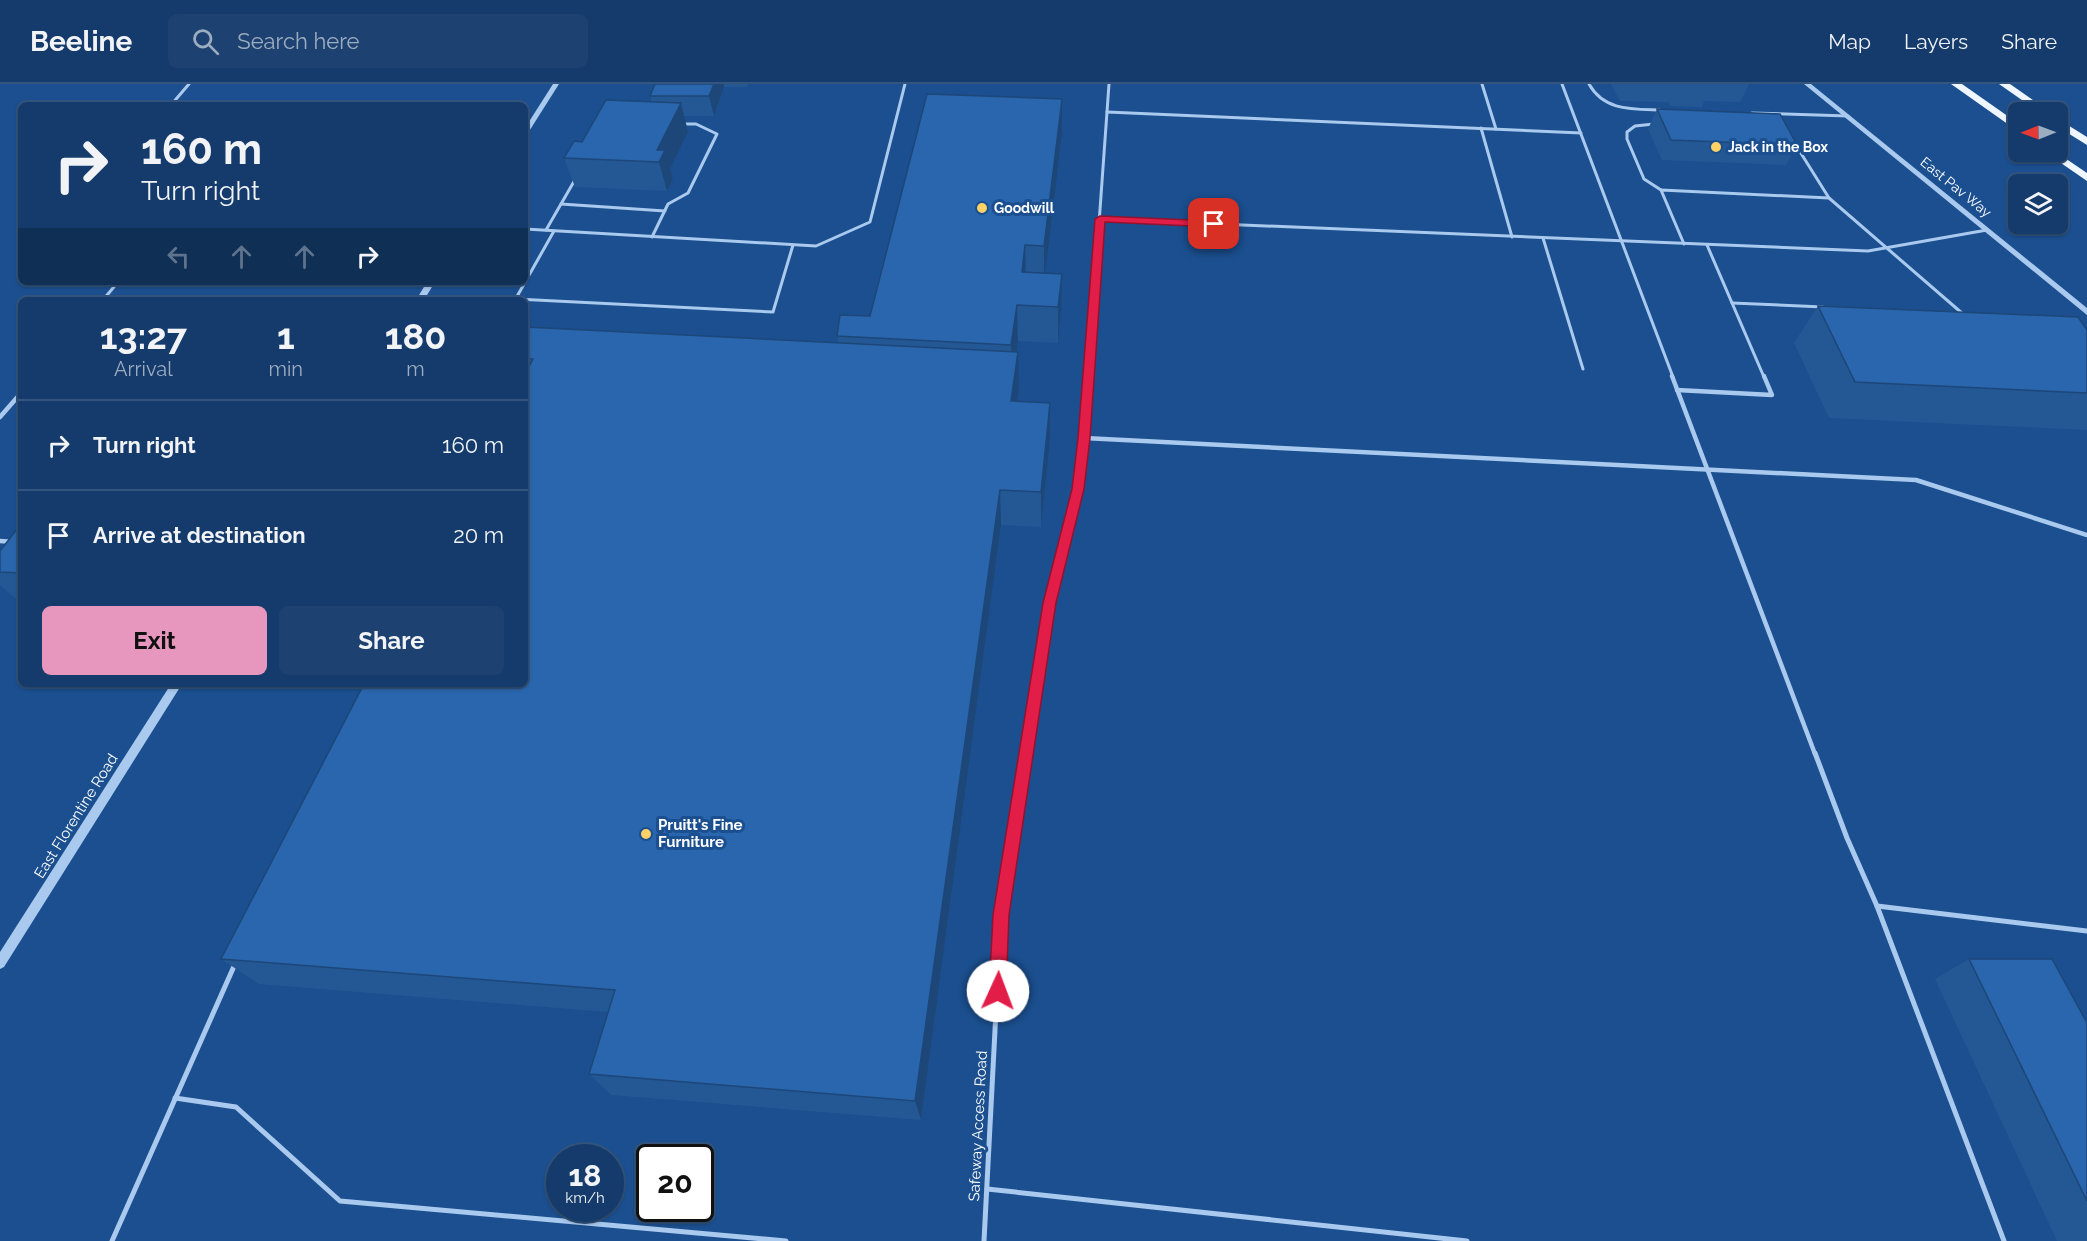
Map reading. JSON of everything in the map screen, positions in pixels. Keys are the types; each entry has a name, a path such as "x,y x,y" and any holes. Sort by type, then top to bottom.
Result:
{"main road":[{"path":"1956,84 2008,121"},
{"path":"2004,84 2030,102"},
{"path":"2068,129 2087,142"},
{"path":"2064,162 2087,178"}],"street":[{"path":"528,128 556,84"},
{"name":"East Pav Way","path":"1808,84 2087,312"},
{"name":"East Florentine Road","path":"0,963 175,687"}],"lane":[{"path":"174,102 189,84"},
{"path":"528,229 816,246 870,222 905,84"},
{"name":"Safeway Access Road","path":"984,1241 1001,915 1050,603 1078,489 1084,438 1109,84"},
{"path":"1482,84 1496,129"},
{"path":"1562,84 1847,838 1877,906 2004,1241"},
{"path":"1589,84 1593,93 1606,104 1623,109 1669,110"},
{"path":"1107,112 1581,133"},
{"path":"1749,113 1848,116"},
{"path":"652,237 668,204 688,193 717,134 696,124 674,123"},
{"path":"1655,124 1635,126 1627,132 1627,139 1644,179 1661,190 1829,198"},
{"path":"1481,128 1512,237"},
{"path":"1791,138 1797,144 1829,198 1964,314 1952,314"},
{"path":"546,230 578,173"},
{"path":"1661,190 1684,244"},
{"path":"561,204 665,211"},
{"path":"1100,219 1868,251 1987,230"},
{"path":"528,277 554,231"},
{"path":"1543,238 1582,369"},
{"path":"528,301 773,312 793,245"},
{"path":"1677,390 1772,395 1707,245"},
{"path":"106,297 116,285"},
{"path":"1732,303 1825,307"},
{"path":"0,417 18,396"},
{"path":"1084,438 1916,480 2087,536"},
{"path":"0,541 15,542 18,538"},
{"path":"1877,906 2087,931"},
{"path":"112,1241 238,958"},
{"path":"175,1098 236,1107 340,1201 786,1241"},
{"path":"987,1189 1467,1241"}],"building":[{"path":"655,84 714,84 709,96 650,96"},
{"name":"Goodwill","path":"927,94 1062,99 1044,246 1025,245 1022,272 1062,274 1058,307 1017,305 1011,345 837,336 840,315 870,316"},
{"path":"606,100 681,103 657,150 665,150 659,162 564,158 574,141 582,142"},
{"path":"1657,109 1780,114 1797,145 1671,140"},
{"path":"1818,306 2078,317 2087,330 2087,393 1855,382"},
{"name":"Pruitt's Fine Furniture","path":"528,327 1018,352 1011,401 1050,403 1041,492 1000,490 915,1101 589,1074 615,990 221,959 362,687 528,687 528,368 533,359 528,359"},
{"path":"18,528 18,573 0,572 0,551"},
{"path":"1969,959 2052,959 2087,1023 2087,1201"}],"place":[{"name":"Jack in the Box","path":"1716,147"},
{"name":"Goodwill","path":"982,208"},
{"name":"Pruitt's Fine Furniture","path":"646,834"}],"route":[{"path":"998,991 1001,915 1050,603 1078,489 1084,438 1100,219 1214,224"}]}
